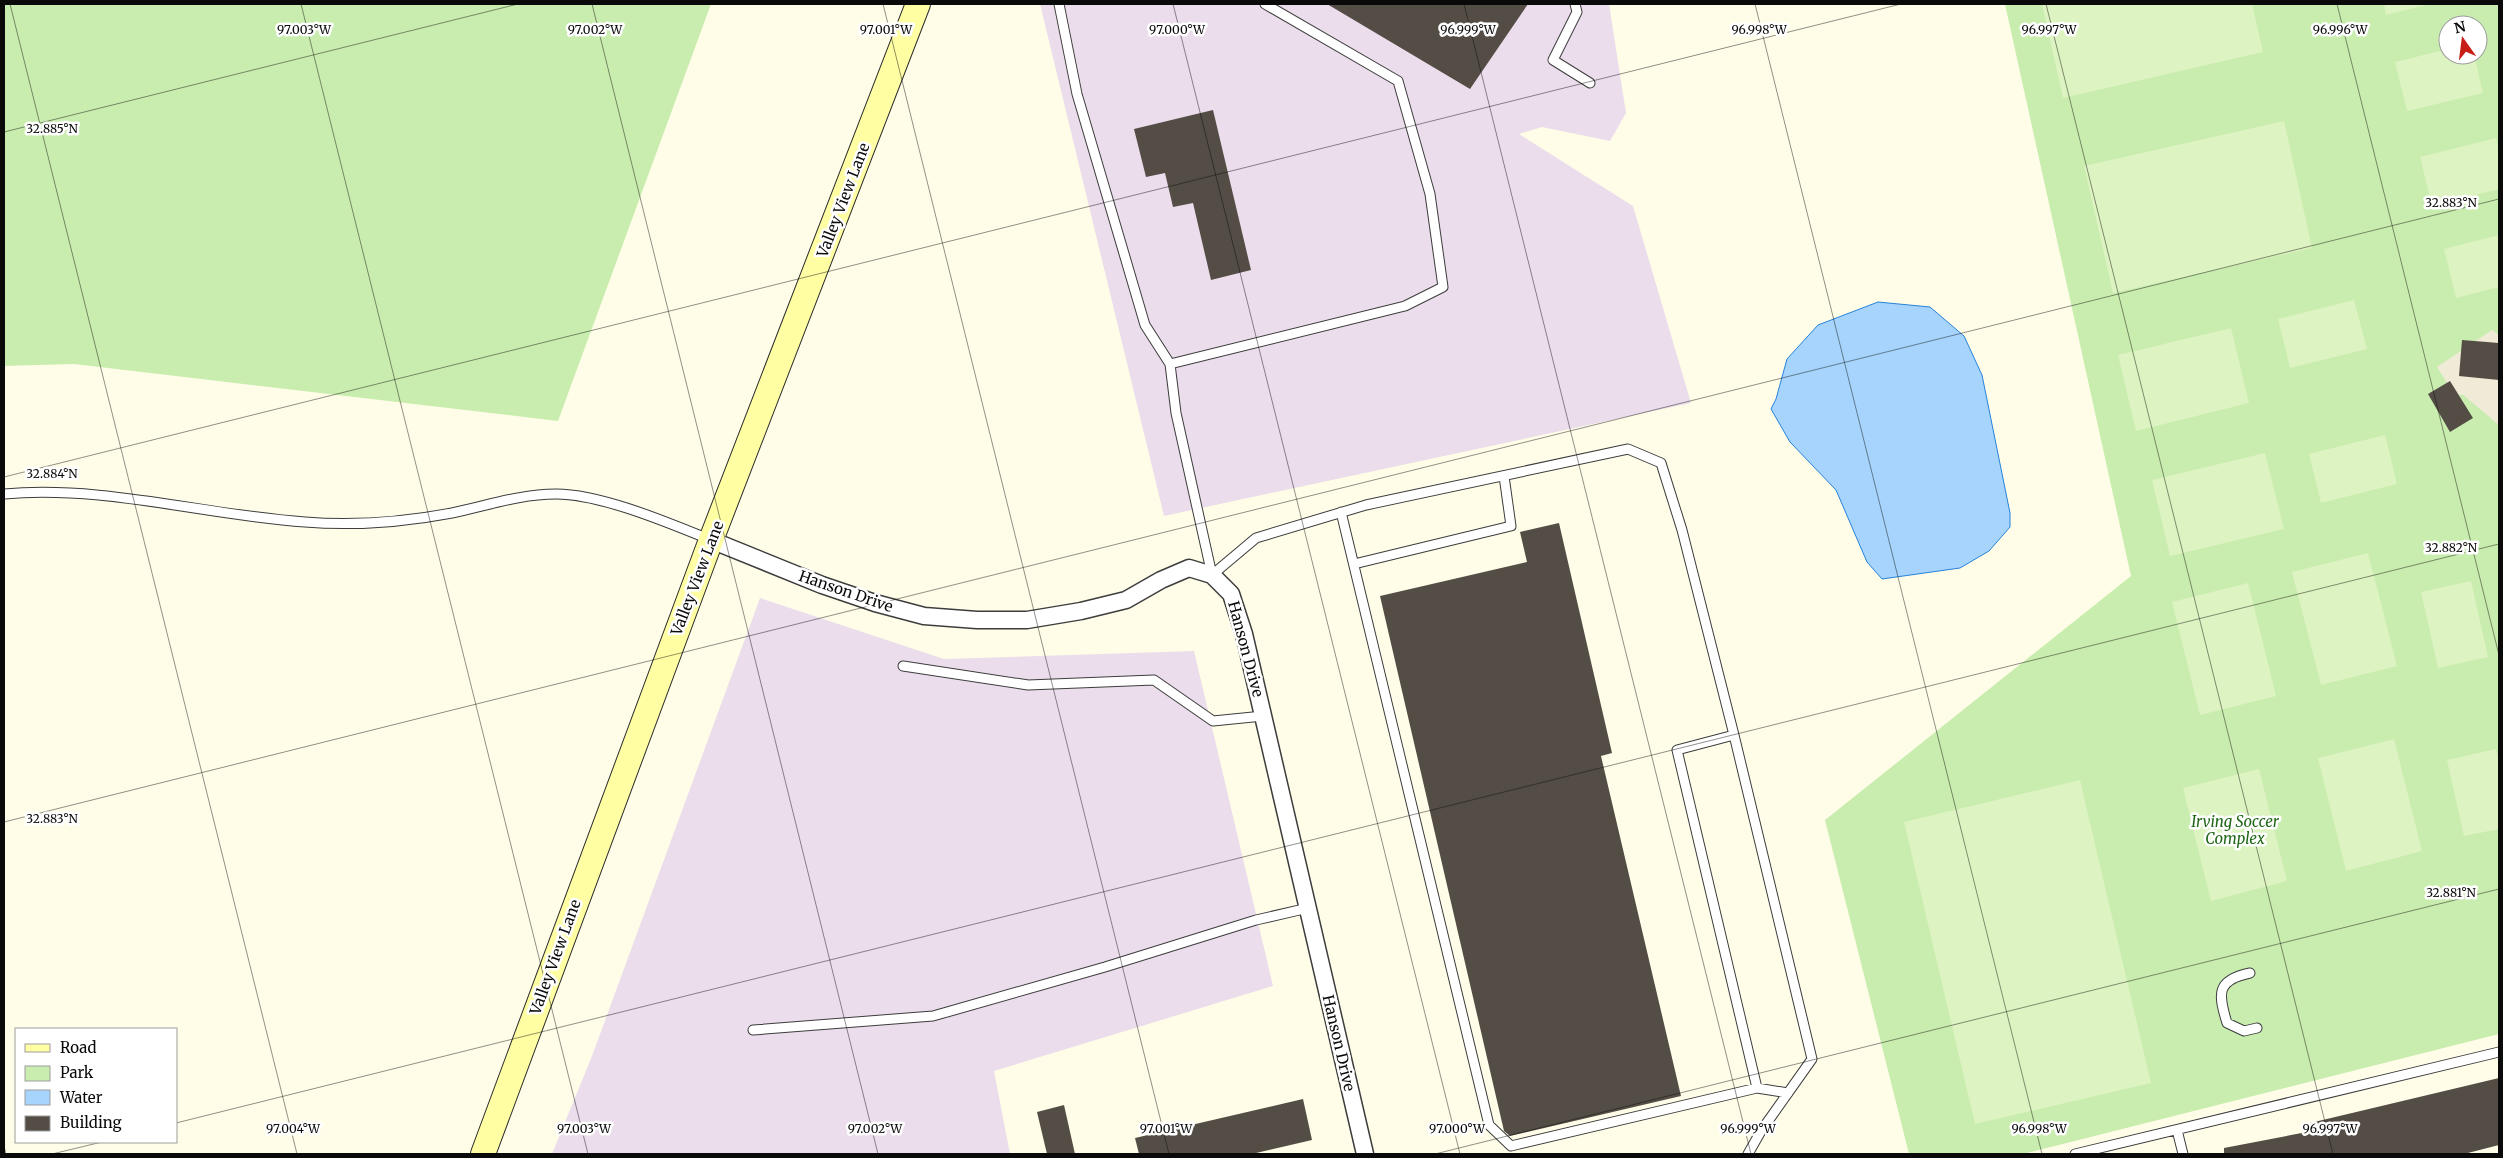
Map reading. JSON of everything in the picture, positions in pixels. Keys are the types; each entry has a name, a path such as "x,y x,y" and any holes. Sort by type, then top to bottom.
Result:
{"main road":[{"name":"Valley View Lane","path":"483,1154 711,540 918,4"}],"street":[{"name":"Hanson Drive","path":"711,540 822,585 875,603 924,616 1027,620 1081,611 1126,600 1161,580 1189,568 1212,575 1231,594 1244,634 1365,1154"}],"lane":[{"path":"1058,4 1077,94 1145,325 1170,364 1176,414 1212,575 1256,538 1342,512 1628,449 1661,462 1682,530 1734,735 1812,1059 1761,1131 1748,1154"},
{"path":"1170,364 1405,306 1442,287 1430,194 1398,81 1264,4"},
{"path":"1575,4 1577,12 1553,60 1590,83"},
{"path":"1354,564 1511,526 1504,476"},
{"path":"4,494 30,492 100,495 304,522 356,524 442,515 518,497 556,494 600,502 656,518 711,540"},
{"path":"1342,512 1488,1125 1511,1146 1757,1088 1788,1093"},
{"path":"903,666 1028,686 1154,680 1213,721 1263,716"},
{"path":"1734,735 1677,750 1757,1088"},
{"path":"753,1030 933,1016 1105,967 1256,920 1308,908"},
{"path":"2250,973 2233,977 2225,983 2220,992 2222,1006 2227,1023 2244,1031 2258,1028"},
{"path":"2075,1154 2499,1052"},
{"path":"2177,1130 2183,1154"}],"shaded area":[{"path":"1040,4 1609,4 1626,113 1610,141 1542,127 1519,134 1633,206 1691,403 1164,516"},
{"path":"2492,330 2499,335 2499,425 2462,394 2456,397 2437,367"},
{"path":"760,598 944,659 1194,651 1273,986 994,1071 1010,1154 552,1154 592,1056"}],"green space":[{"path":"4,4 711,4 558,421 74,364 4,366"},
{"name":"Irving Soccer Complex","path":"2005,4 2499,4 2499,1034 2023,1154 1909,1154 1825,820 2131,576"},
{"path":"2042,4 2252,4 2263,52 2063,98"},
{"path":"2384,4 2430,4 2386,15"},
{"path":"2438,51 2438,65 2476,65 2483,93 2407,111 2395,62"},
{"path":"2284,121 2312,248 2113,293 2084,166"},
{"path":"2496,138 2499,152 2499,189 2432,206 2420,157"},
{"path":"2499,235 2499,287 2456,298 2444,249"},
{"path":"2354,300 2367,349 2290,368 2278,319"},
{"path":"2231,328 2249,403 2136,431 2118,355"},
{"path":"2385,435 2397,484 2321,503 2309,454"},
{"path":"2265,453 2284,529 2170,556 2152,480"},
{"path":"2368,553 2397,666 2321,685 2292,572"},
{"path":"2471,581 2488,657 2438,668 2421,592"},
{"path":"2248,583 2276,696 2200,715 2172,602"},
{"path":"2394,739 2422,851 2346,871 2318,758"},
{"path":"2496,749 2499,763 2499,829 2464,836 2447,760"},
{"path":"2259,769 2287,881 2211,901 2183,788"},
{"path":"2080,780 2151,1083 1975,1124 1904,822"}],"water":[{"path":"1878,302 1930,307 1964,336 1982,375 2010,513 2010,527 1989,551 1960,568 1882,579 1867,562 1836,490 1790,442 1771,409 1776,399 1787,359 1818,325"}],"building":[{"path":"1327,4 1528,4 1470,89"},
{"path":"1213,110 1251,270 1211,280 1193,203 1173,207 1165,173 1146,177 1134,129"},
{"path":"2462,340 2499,343 2499,380 2459,376"},
{"path":"2450,381 2473,418 2450,432 2428,394"},
{"path":"1559,523 1612,753 1601,756 1681,1096 1510,1136 1504,1131 1380,596 1527,562 1520,532"},
{"path":"2499,1078 2499,1145 2464,1154 2224,1154 2224,1148 2312,1131 2310,1123"},
{"path":"1303,1099 1312,1140 1252,1154 1139,1154 1135,1138"},
{"path":"1064,1105 1075,1154 1047,1154 1037,1112"}]}
